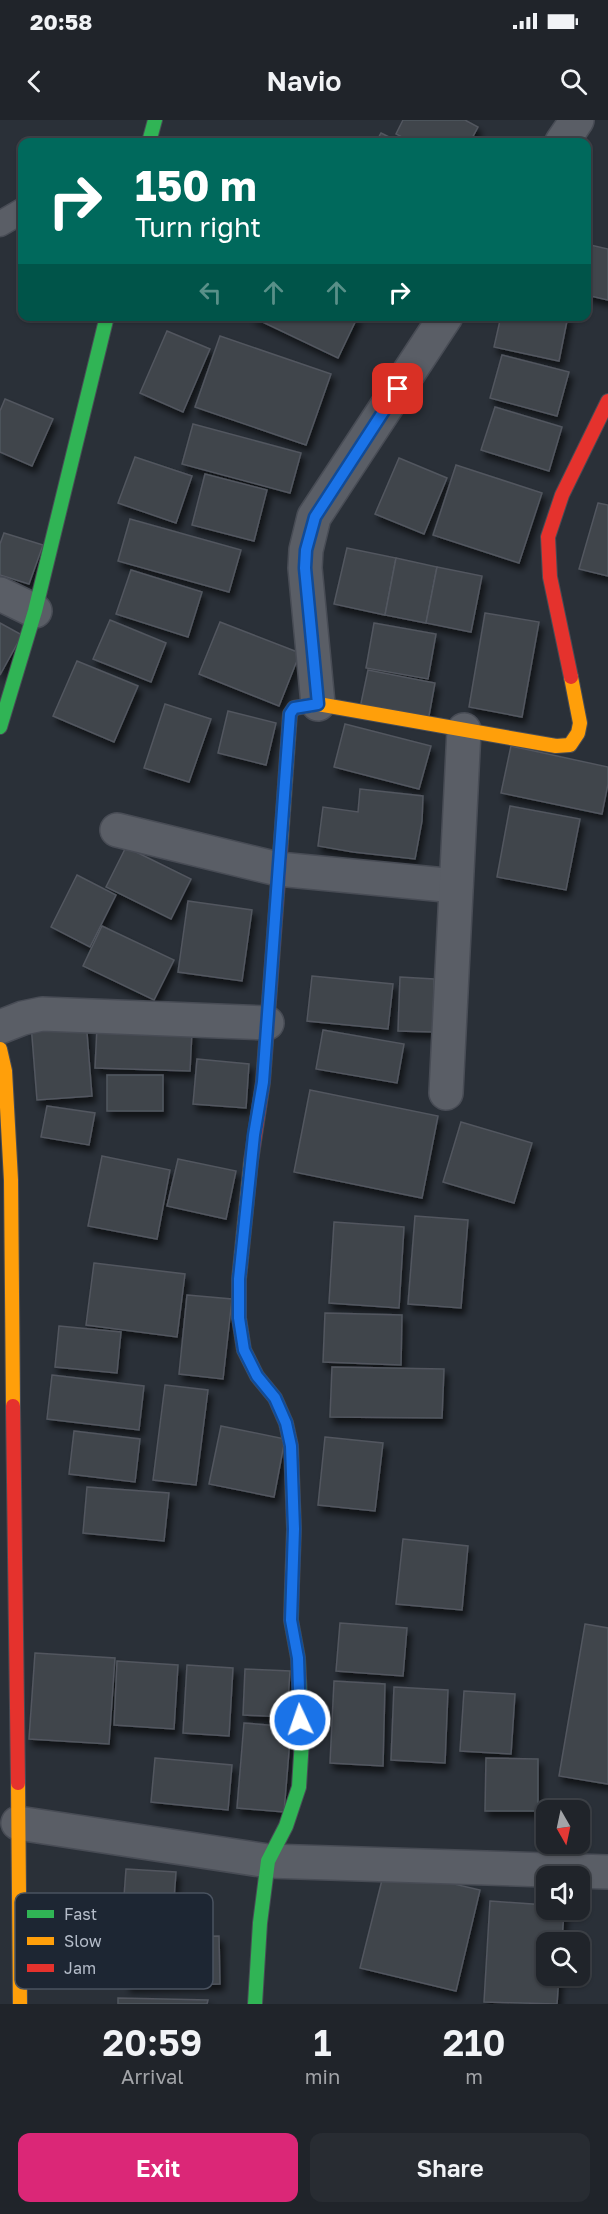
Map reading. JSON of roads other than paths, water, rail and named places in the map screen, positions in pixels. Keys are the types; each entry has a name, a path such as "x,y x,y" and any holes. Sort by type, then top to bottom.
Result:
{"street":[{"path":"150,138 155,120"},
{"path":"565,138 577,120"},
{"path":"0,727 35,611 106,321"},
{"path":"318,704 305,568 306,550 315,517 443,321"},
{"path":"255,2004 260,1923 268,1861 286,1826 299,1787 302,1740 298,1658 291,1620 294,1529 291,1446 286,1423 275,1398 257,1376 244,1350 239,1318 239,1279 254,1135 263,1082 290,714 294,708 318,704 464,730 563,746 570,745 578,734 580,723 550,577 548,537 562,495 608,401"},
{"path":"0,594 35,611"},
{"path":"446,1093 464,730"},
{"path":"117,830 278,869 456,886"},
{"path":"0,1027 42,1014 267,1023"},
{"path":"0,1049 5,1071 11,1180 19,1893"},
{"path":"18,1823 268,1861 608,1872"},
{"path":"20,1989 20,2004"}],"lane":[{"path":"0,224 18,213"}]}
